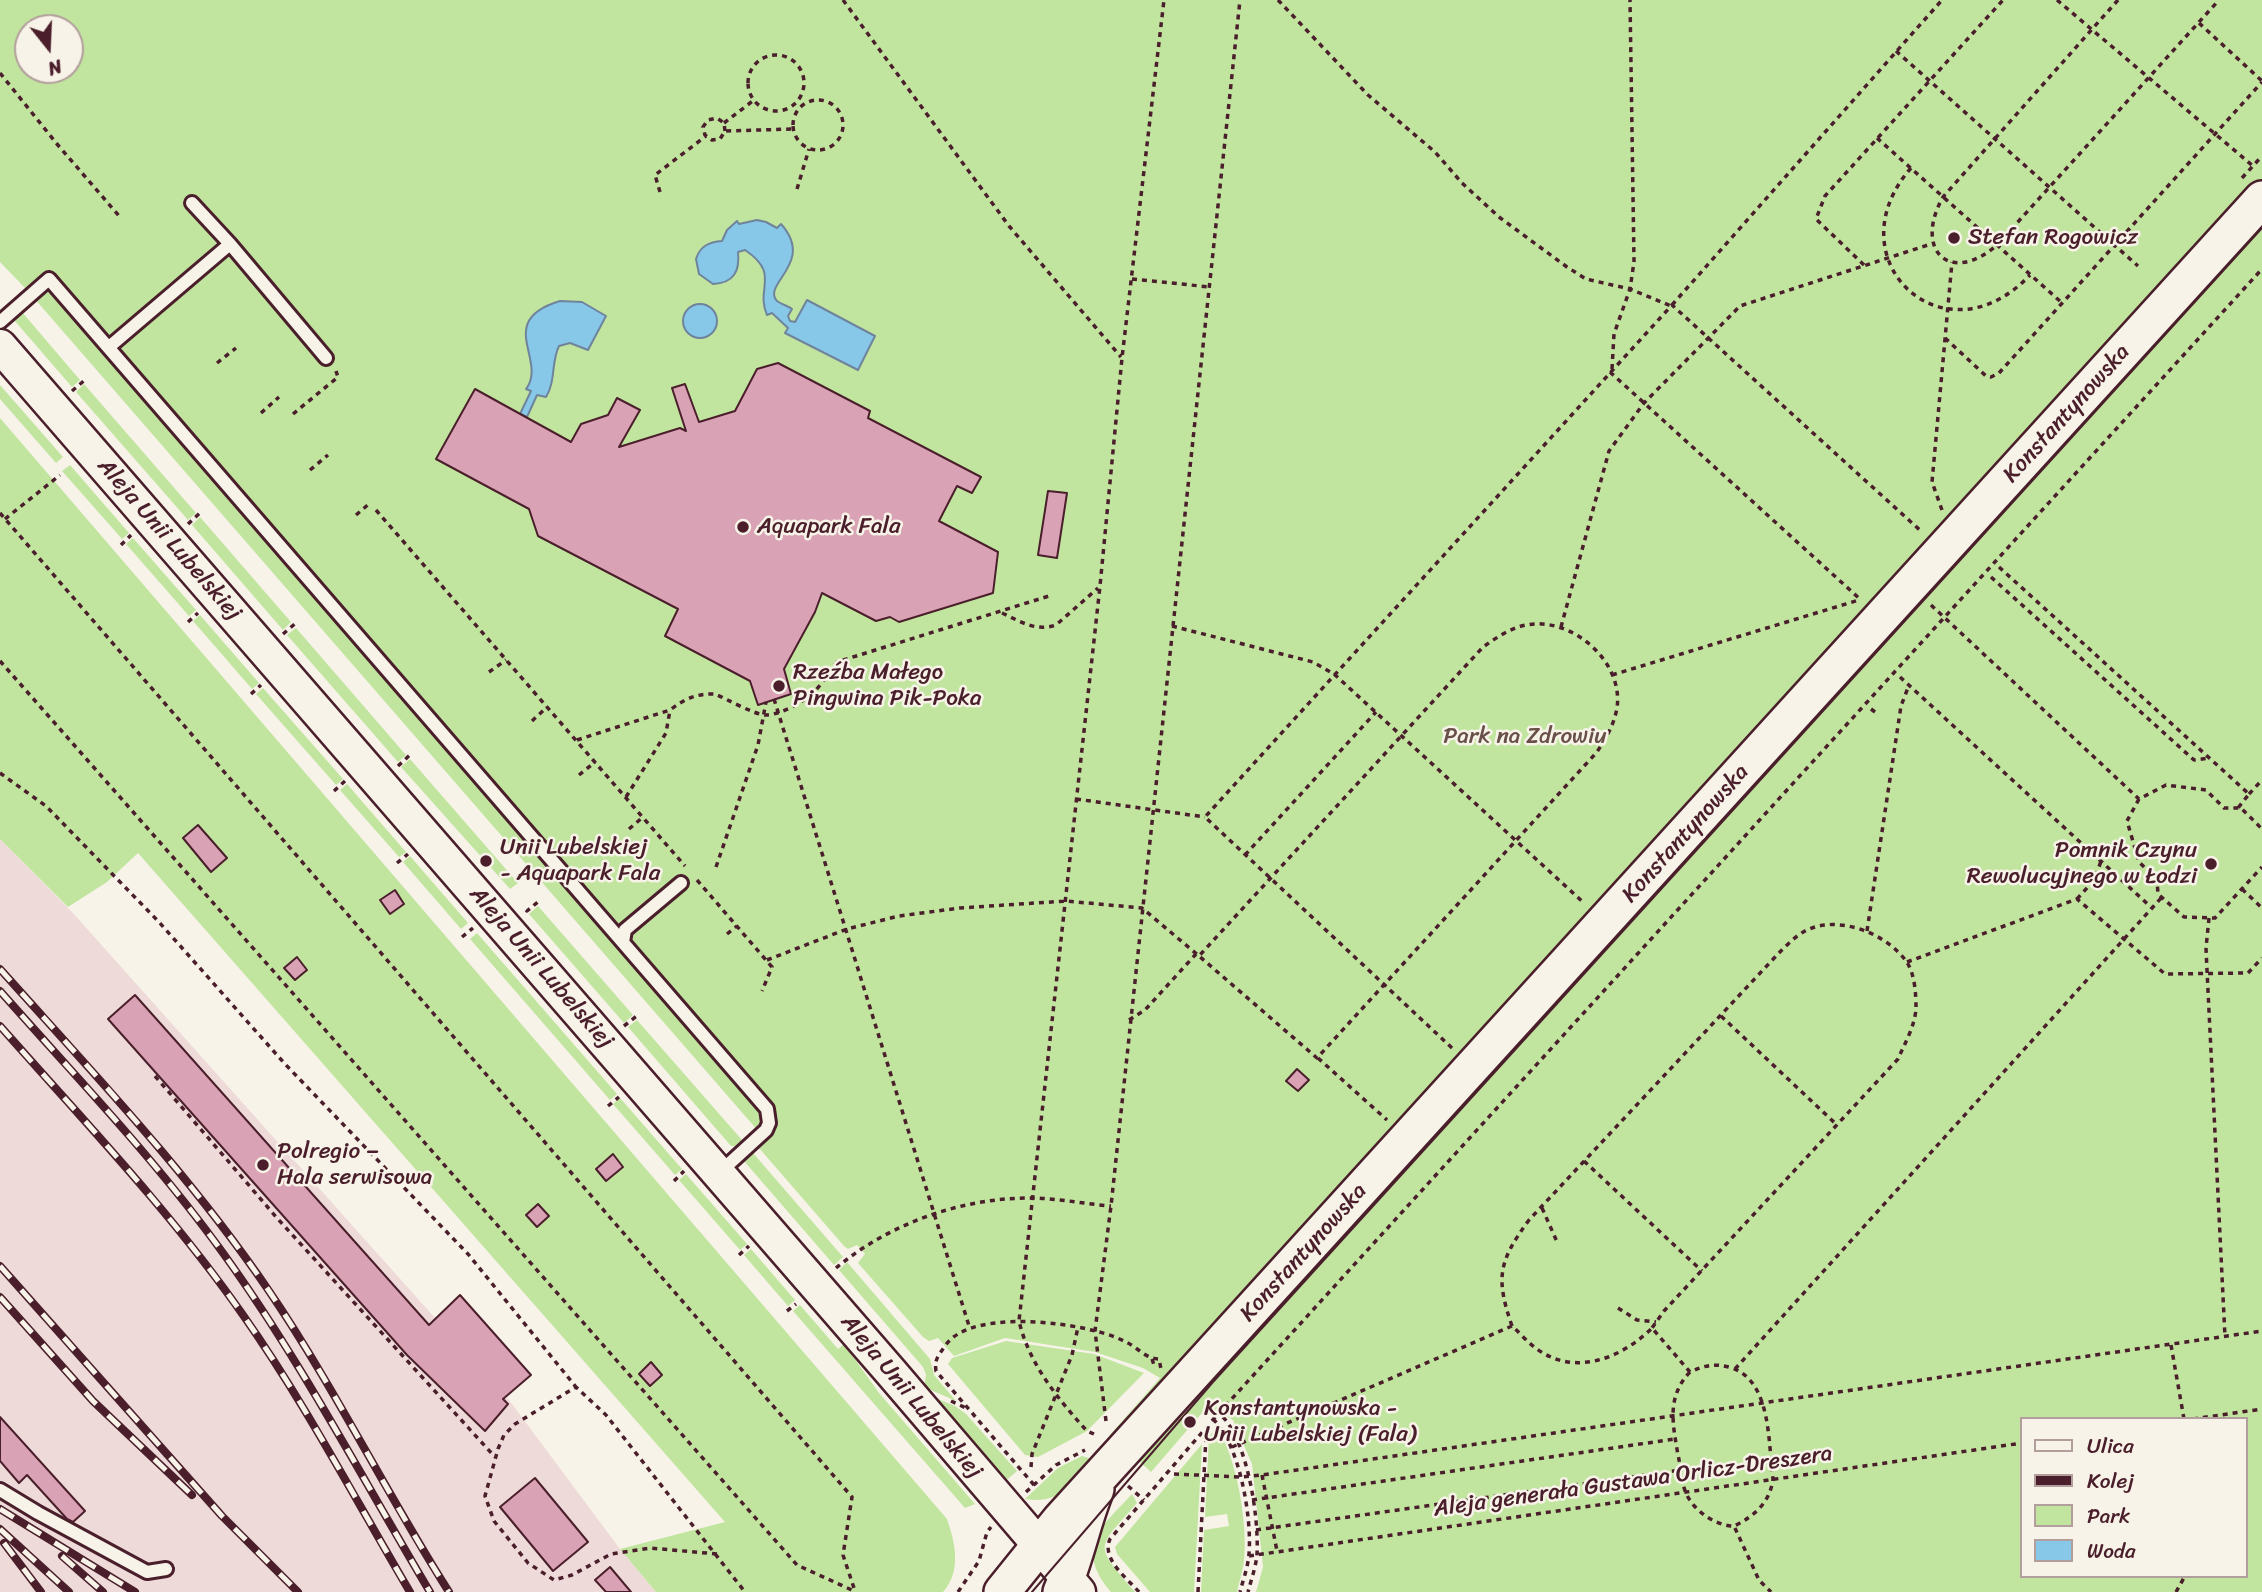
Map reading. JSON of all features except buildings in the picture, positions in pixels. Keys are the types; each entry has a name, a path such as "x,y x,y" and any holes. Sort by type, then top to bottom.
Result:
{"main road":[{"name":"Konstantynowska","path":"1002,1592 1038,1545 1107,1467 2262,199"},
{"name":"Konstantynowska","path":"1069,1587 1091,1503 1107,1467"}],"street":[{"name":"Aleja Unii Lubelskiej","path":"0,346 719,1173 1038,1545 1069,1587"}],"lane":[{"path":"192,203 326,358"},
{"path":"109,347 230,244"},
{"path":"0,322 49,279 767,1109 769,1123 766,1130 719,1173"},
{"path":"623,942 625,930 681,883"},
{"path":"0,1490 148,1572 166,1569"}],"path":[{"path":"843,0 1009,226 1122,358"},
{"path":"1094,1434 1087,1431 1056,1397 1027,1343 1019,1321 1100,586 1122,358 1164,0"},
{"path":"1106,1421 1095,1331 1111,1206 1240,0"},
{"path":"1278,0 1368,95 1435,152 1462,183 1499,217 1586,279 1630,289 1672,305 1922,532"},
{"path":"1611,371 1614,334 1630,289 1634,253 1630,0"},
{"path":"1205,817 1672,305 1942,0"},
{"path":"1864,265 1816,219 1825,196 2003,0"},
{"path":"2057,0 2253,166"},
{"path":"2118,0 1942,197 1930,226 1932,244 1938,254 1952,262 1973,261 1986,255 2051,188 2220,0"},
{"path":"1945,338 1980,372 1991,377 1999,373 2262,82 2199,23"},
{"path":"1896,51 2138,266"},
{"path":"774,55 785,56 795,62 804,81 803,92 797,101 789,108 778,111 767,109 754,100 748,84 755,64 764,57 774,55"},
{"path":"0,73 120,217"},
{"path":"724,123 754,100"},
{"path":"822,100 832,104 840,112 843,132 838,142 819,151 800,144 793,129 795,113 802,106 822,100"},
{"path":"797,101 802,106"},
{"path":"717,118 724,123 725,131 720,138 716,140 706,136 703,127 708,120 717,118"},
{"path":"725,131 793,129"},
{"path":"660,192 656,175 706,136"},
{"path":"1877,138 2061,303"},
{"path":"797,189 809,149"},
{"path":"1911,168 1895,189 1886,207 1884,235 1888,258 1896,276 1911,293 1930,305 1967,310 1992,303 2011,292 2030,275"},
{"path":"1561,627 1609,451 1644,403 1746,302 1932,244"},
{"path":"1942,510 1931,482 1952,262"},
{"path":"1139,1592 1110,1559 1107,1548 1110,1539 1213,1419 2262,269"},
{"path":"1132,279 1210,287"},
{"path":"217,363 236,348"},
{"path":"293,414 338,377 339,374 326,358"},
{"path":"1611,371 1861,600 1612,675"},
{"path":"72,391 86,379"},
{"path":"261,413 279,397"},
{"path":"310,470 328,454"},
{"path":"5,519 60,474"},
{"path":"356,515 370,503"},
{"path":"376,510 687,869"},
{"path":"188,524 201,512"},
{"path":"0,513 852,1497 843,1555 855,1592"},
{"path":"121,545 131,536"},
{"path":"1999,567 2249,794"},
{"path":"1991,577 2194,761 2210,758"},
{"path":"1000,612 1034,628 1047,628 1056,625 1100,586"},
{"path":"577,740 670,709 682,701 707,693 764,715 779,712 799,703 815,691 837,662 1049,596"},
{"path":"1928,602 2139,799"},
{"path":"188,622 198,613"},
{"path":"284,634 297,622"},
{"path":"1129,1020 1144,1010 1270,880 1483,647 1515,628 1540,624 1561,627 1585,640 1602,658 1612,675 1617,706 1611,731 1597,752 1318,1058"},
{"path":"1172,626 1313,662 1335,674 1584,903"},
{"path":"489,672 506,660"},
{"path":"0,661 797,1565 855,1592"},
{"path":"1900,677 2152,908"},
{"path":"251,694 261,685"},
{"path":"1867,931 1901,706 1909,685"},
{"path":"774,699 970,1329"},
{"path":"716,867 758,745 766,702"},
{"path":"531,721 547,707"},
{"path":"626,798 666,733 670,709"},
{"path":"1245,856 1376,712"},
{"path":"398,765 411,754"},
{"path":"579,775 594,762"},
{"path":"0,773 46,806 159,922 285,1064 468,1254 576,1387 606,1415 745,1592"},
{"path":"2238,808 2262,780"},
{"path":"334,790 345,781"},
{"path":"2262,829 2241,808 2224,808 2206,790 2166,785 2139,799 2127,821 2139,862 2157,880 2158,894 2184,917 2215,918 2262,867"},
{"path":"1076,799 1205,817 1452,1048"},
{"path":"629,829 643,817"},
{"path":"397,863 408,854"},
{"path":"1907,962 2077,899 2095,879 2101,861"},
{"path":"696,879 772,967 762,991"},
{"path":"2242,889 2262,908"},
{"path":"1735,1369 2162,897"},
{"path":"2077,899 2165,974 2248,973 2262,958"},
{"path":"520,903 527,911 539,901"},
{"path":"767,960 847,929 915,912 1066,901 1142,908 1387,1120"},
{"path":"2209,918 2206,948 2225,1337"},
{"path":"1828,925 1867,931 1885,940 1907,962 1913,976 1916,1010 1910,1034 1898,1059 1652,1328 1626,1349 1604,1359 1578,1363 1550,1357 1536,1349 1512,1326 1501,1290 1504,1262 1509,1247 1541,1207 1777,955 1807,930 1828,925"},
{"path":"727,934 737,926"},
{"path":"462,937 472,928"},
{"path":"624,1026 638,1015"},
{"path":"1720,1016 1837,1125"},
{"path":"155,1076 278,1217 495,1457"},
{"path":"608,1106 619,1097"},
{"path":"1584,1161 1702,1271"},
{"path":"674,1181 684,1171"},
{"path":"835,1269 889,1233 958,1206 992,1200 1031,1198 1111,1206"},
{"path":"1541,1207 1551,1223 1558,1244"},
{"path":"739,1255 749,1246"},
{"path":"787,1311 798,1302"},
{"path":"1618,1308 1637,1320 1656,1322"},
{"path":"1034,1485 936,1371 936,1359 947,1341 970,1329 1019,1321 1078,1327 1128,1342 1152,1359 1158,1359 1161,1363 1160,1375"},
{"path":"1232,1447 1512,1326"},
{"path":"1031,1467 1032,1454 1072,1355 1078,1327"},
{"path":"1652,1328 1690,1372"},
{"path":"1174,1474 1241,1477 1262,1475 2262,1331"},
{"path":"2171,1345 2185,1417"},
{"path":"1152,1359 1155,1368"},
{"path":"1710,1365 1735,1369 1749,1377 1758,1389 1763,1403 1773,1479 1767,1501 1744,1521 1734,1526 1724,1526 1711,1520 1693,1505 1685,1492 1671,1416 1679,1387 1690,1372 1710,1365"},
{"path":"576,1387 514,1424 504,1435 495,1457 485,1496 494,1521 528,1563 554,1580 572,1575 611,1554 650,1548 717,1554"},
{"path":"2233,1416 2262,1409"},
{"path":"1223,1418 1239,1444 1249,1476 1257,1554 1248,1592"},
{"path":"1213,1419 1224,1431 1232,1447 1241,1477 1248,1525 1249,1556 1240,1592"},
{"path":"1198,1592 1206,1436"},
{"path":"1252,1500 1675,1439"},
{"name":"Aleja generała Gustawa Orlicz-Dreszera","path":"1249,1556 2021,1443"},
{"path":"1019,1500 1056,1465 1107,1467 1144,1500"},
{"path":"1256,1530 1681,1470"},
{"path":"1262,1475 1278,1551"},
{"path":"958,1592 979,1561 987,1532 992,1526"},
{"path":"1734,1526 1759,1580 1771,1592"}],"shaded area":[{"path":"0,839 72,912 512,1404 620,1549 656,1592 0,1592"}],"green space":[{"name":"Park na Zdrowiu","path":"0,0 2262,0 2262,1592 1256,1592 1263,1567 1252,1464 1233,1420 1208,1406 1151,1472 1139,1461 1193,1398 1114,1440 1109,1436 1160,1378 1143,1368 1095,1352 1005,1338 954,1356 938,1338 929,1341 923,1337 858,1263 865,1254 857,1245 848,1249 844,1246 759,1148 766,1140 0,262"},
{"path":"22,312 80,380 72,387 14,320"},
{"path":"84,384 196,513 188,520 76,392"},
{"path":"0,385 63,457 56,463 0,399"},
{"path":"0,418 947,1519 954,1547 955,1566 943,1592 656,1592 620,1549 725,1522 138,853 107,882 68,907 0,839"},
{"path":"70,465 129,533 122,539 62,471"},
{"path":"200,517 291,622 283,630 192,525"},
{"path":"133,538 196,610 189,616 126,544"},
{"path":"200,615 259,683 252,689 193,621"},
{"path":"296,628 406,755 398,762 287,635"},
{"path":"263,688 343,779 336,785 256,694"},
{"path":"410,759 518,883 510,889 401,767"},
{"path":"347,784 406,852 399,857 340,790"},
{"path":"410,856 468,923 461,929 403,862"},
{"path":"538,906 633,1015 624,1023 529,914"},
{"path":"477,933 617,1094 610,1100 470,939"},
{"path":"637,1020 742,1140 735,1146 731,1146 628,1027"},
{"path":"620,1098 682,1169 675,1175 613,1104"},
{"path":"753,1153 843,1257 834,1265 744,1161"},
{"path":"686,1174 747,1244 740,1250 679,1180"},
{"path":"751,1249 795,1300 788,1306 744,1255"},
{"path":"847,1262 930,1359 934,1375 956,1401 924,1387 926,1375 923,1367 839,1270"},
{"path":"800,1305 838,1349 844,1344 879,1393 975,1504 965,1508 793,1311"},
{"path":"1006,1341 1094,1354 1144,1373 1087,1431 1038,1457 1025,1455 948,1364 952,1358"},
{"path":"926,1394 955,1406 966,1414 1017,1471 1003,1483"},
{"path":"1216,1427 1230,1455 1242,1510 1245,1546 1237,1592 1201,1592 1204,1530 1229,1526 1227,1514 1205,1517 1209,1437"},
{"path":"1202,1444 1194,1592 1150,1592 1117,1554 1115,1547"},
{"path":"1082,1456 1092,1459 1072,1484 1048,1499 1025,1499 1058,1468"},
{"path":"1132,1494 1137,1503 1113,1530 1105,1547 1106,1555 1112,1564 1135,1592 1111,1592 1095,1566 1094,1544 1102,1527"}],"water":[{"path":"757,220 777,228 781,224 790,238 793,250 791,261 774,294 777,301 792,309 788,316 790,321 795,322 807,300 875,336 858,370 785,333 788,328 772,313 767,315 764,305 765,274 762,266 745,250 738,252 737,270 726,281 713,284 699,274 696,259 703,248 722,241 727,230 737,221 739,224"},
{"path":"560,301 582,302 606,316 588,350 570,343 559,346 549,391 546,397 537,395 527,417 520,414 531,391 526,389 531,378 531,366 526,330 530,319 540,309"},
{"path":"700,304 712,309 717,321 712,333 700,338 688,333 683,321 688,309"}],"tram line":[{"path":"1032,1592 1213,1382 2262,228"}],"railway":[{"path":"0,969 140,1125 239,1248 316,1365 449,1592"},
{"path":"0,991 143,1152 223,1253 279,1335 430,1592"},
{"path":"0,1026 156,1203 243,1315 309,1417 410,1592"},
{"path":"0,1266 222,1516 298,1592"},
{"path":"0,1297 93,1401 192,1495"},
{"path":"0,1509 135,1592"},
{"path":"0,1529 69,1592"},
{"path":"4,1543 41,1592"},
{"path":"62,1556 103,1592"}],"place":[{"name":"Stefan Rogowicz","path":"1954,238"},
{"name":"Aquapark Fala","path":"743,527"},
{"name":"Rzeźba Małego Pingwina Pik-Poka","path":"779,686"},
{"name":"Unii Lubelskiej - Aquapark Fala","path":"486,861"},
{"name":"Pomnik Czynu Rewolucyjnego w Łodzi","path":"2211,864"},
{"name":"Polregio – Hala serwisowa","path":"263,1165"},
{"name":"Konstantynowska - Unii Lubelskiej (Fala)","path":"1190,1422"}]}
